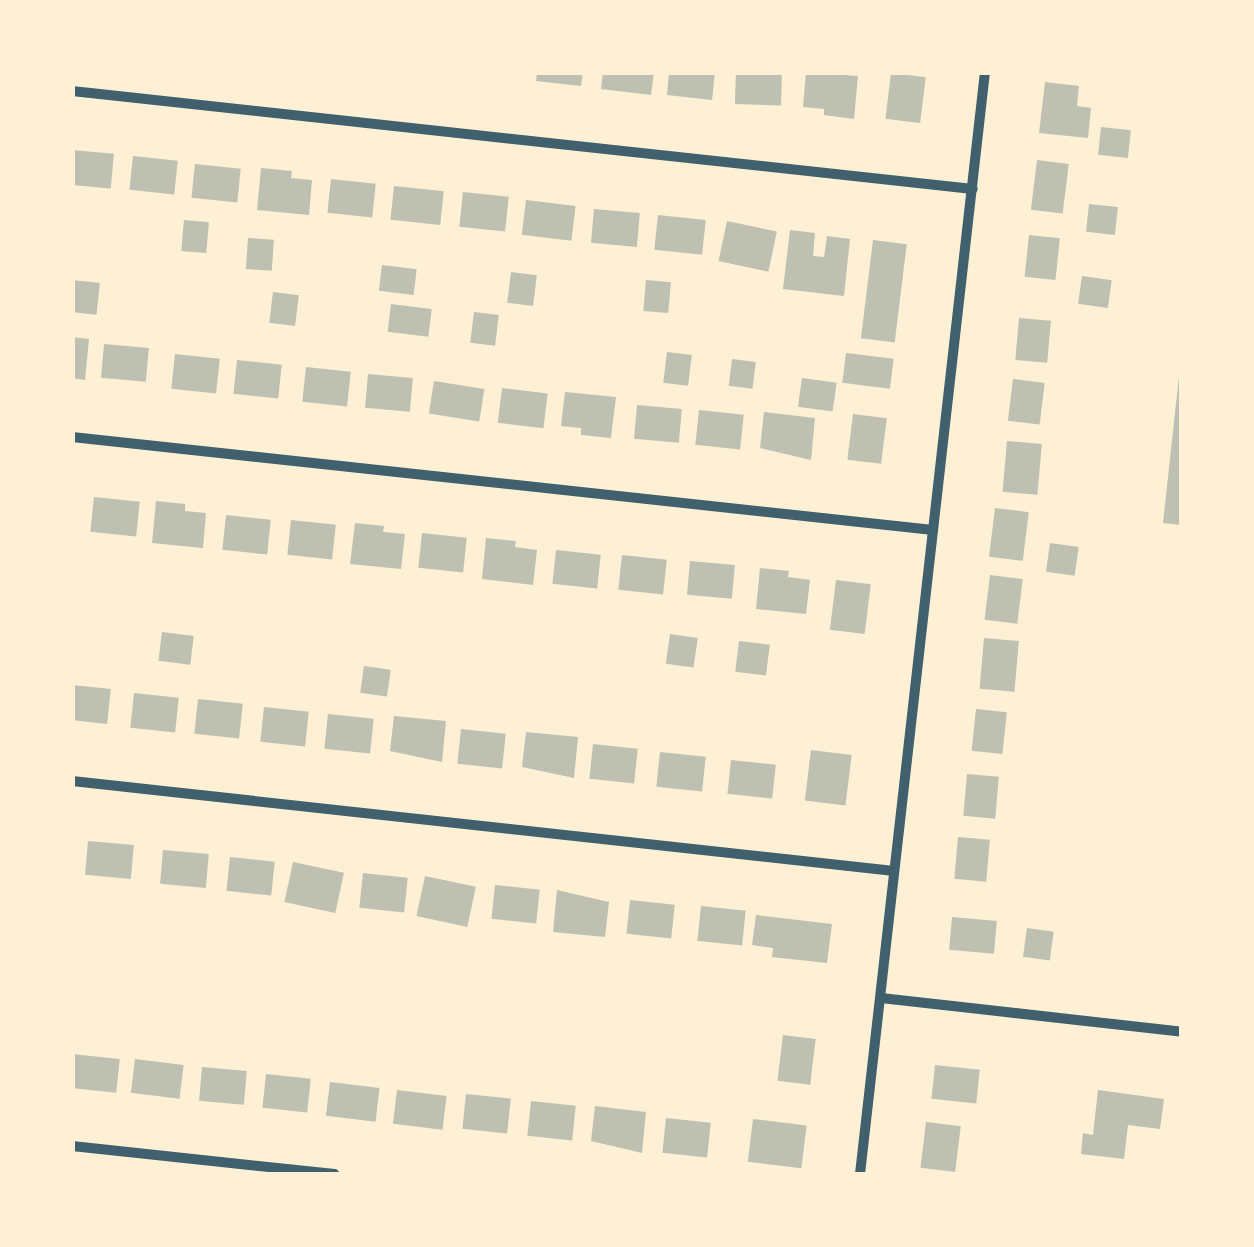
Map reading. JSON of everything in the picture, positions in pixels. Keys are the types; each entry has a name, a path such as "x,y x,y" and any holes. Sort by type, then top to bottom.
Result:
{"street":[{"path":"860,1174 984,72"},
{"path":"72,91 973,188"},
{"path":"72,437 932,530"},
{"path":"72,781 894,871"},
{"path":"881,998 1182,1032"},
{"path":"72,1146 334,1174"}],"building":[{"path":"537,72 583,72 581,86 536,81"},
{"path":"603,72 654,72 651,95 601,89"},
{"path":"669,72 715,72 712,100 667,95"},
{"path":"736,72 782,74 781,106 735,104"},
{"path":"806,72 858,76 854,119 803,107"},
{"path":"891,73 926,77 920,123 885,119"},
{"path":"1045,82 1079,86 1077,106 1091,108 1088,138 1039,133"},
{"path":"1101,127 1131,130 1128,158 1098,155"},
{"path":"72,150 114,154 111,189 72,185"},
{"path":"133,156 178,161 174,195 129,190"},
{"path":"1037,160 1069,164 1063,214 1031,210"},
{"path":"195,164 241,169 237,203 191,198"},
{"path":"261,168 292,171 291,178 312,180 309,215 257,210"},
{"path":"331,179 376,184 372,218 327,213"},
{"path":"394,186 444,191 440,225 390,220"},
{"path":"463,192 509,197 505,232 459,227"},
{"path":"526,200 576,206 571,241 522,235"},
{"path":"1089,204 1118,207 1115,235 1086,232"},
{"path":"594,209 640,213 637,247 591,243"},
{"path":"658,215 706,220 702,255 654,250"},
{"path":"184,220 209,222 206,253 181,251"},
{"path":"727,221 777,232 768,272 718,261"},
{"path":"790,230 815,233 813,256 824,257 827,236 850,239 844,296 783,289"},
{"path":"1029,235 1060,238 1055,280 1025,277"},
{"path":"248,238 274,240 272,271 246,269"},
{"path":"873,240 907,244 895,342 861,338"},
{"path":"382,265 417,269 414,295 379,291"},
{"path":"511,272 537,275 533,306 507,303"},
{"path":"1082,276 1112,280 1108,308 1078,304"},
{"path":"72,280 100,283 97,315 72,312"},
{"path":"646,280 671,282 668,313 643,311"},
{"path":"273,292 299,295 295,326 269,323"},
{"path":"391,304 432,309 428,337 388,332"},
{"path":"474,312 499,315 495,346 470,343"},
{"path":"1019,318 1051,321 1047,363 1015,360"},
{"path":"72,337 89,339 85,380 72,378"},
{"path":"104,344 149,348 146,382 101,378"},
{"path":"667,352 692,355 688,386 663,383"},
{"path":"846,353 894,359 890,389 842,383"},
{"path":"175,354 220,359 216,394 171,389"},
{"path":"732,359 756,362 753,389 729,386"},
{"path":"237,360 282,365 278,399 233,394"},
{"path":"306,367 351,372 347,407 302,402"},
{"path":"368,374 413,378 410,412 365,408"},
{"path":"1182,376 1182,525 1163,523"},
{"path":"802,378 837,383 833,412 798,407"},
{"path":"1013,379 1045,383 1040,425 1008,421"},
{"path":"434,381 484,389 479,422 429,414"},
{"path":"502,388 548,394 543,428 498,423"},
{"path":"565,392 616,397 611,438 581,435 581,428 561,426"},
{"path":"637,405 682,409 679,443 634,439"},
{"path":"699,410 744,415 740,450 695,445"},
{"path":"764,412 815,418 811,460 760,448"},
{"path":"853,414 887,418 881,464 847,460"},
{"path":"1007,441 1042,444 1037,495 1003,492"},
{"path":"94,497 140,502 136,537 90,532"},
{"path":"156,501 185,504 185,511 206,513 203,548 152,543"},
{"path":"995,508 1029,512 1023,561 989,557"},
{"path":"226,515 271,520 267,555 222,550"},
{"path":"291,520 336,525 332,560 287,555"},
{"path":"355,523 384,526 383,532 405,534 401,569 350,564"},
{"path":"422,533 467,538 463,573 418,568"},
{"path":"486,538 516,541 515,547 537,550 533,585 482,579"},
{"path":"1050,543 1079,547 1075,576 1046,572"},
{"path":"556,550 601,555 597,589 552,584"},
{"path":"622,555 667,560 663,595 618,590"},
{"path":"690,561 735,565 732,599 687,595"},
{"path":"760,568 789,571 788,577 810,580 806,614 756,609"},
{"path":"990,575 1023,579 1017,624 985,620"},
{"path":"836,580 871,584 865,634 830,630"},
{"path":"162,632 194,636 190,665 158,661"},
{"path":"670,634 698,638 694,668 666,664"},
{"path":"984,638 1019,641 1014,692 980,689"},
{"path":"739,641 770,645 766,676 735,672"},
{"path":"364,666 391,670 387,696 360,693"},
{"path":"72,685 111,689 107,724 72,720"},
{"path":"134,693 179,698 175,733 130,728"},
{"path":"198,699 243,704 239,739 194,734"},
{"path":"264,707 309,712 305,747 260,742"},
{"path":"976,709 1007,712 1002,754 972,751"},
{"path":"328,714 374,719 370,754 324,749"},
{"path":"394,716 446,721 442,762 390,751"},
{"path":"461,729 506,734 502,769 457,764"},
{"path":"526,732 578,737 574,778 522,767"},
{"path":"593,744 638,749 634,784 589,779"},
{"path":"811,750 852,755 845,806 805,801"},
{"path":"660,752 706,757 702,792 656,787"},
{"path":"731,760 776,765 772,799 727,794"},
{"path":"967,774 999,777 995,819 963,816"},
{"path":"958,837 990,840 986,882 954,879"},
{"path":"88,841 134,845 131,879 85,875"},
{"path":"163,850 209,854 206,888 160,884"},
{"path":"230,857 275,862 271,896 226,891"},
{"path":"293,862 344,873 335,913 284,902"},
{"path":"363,873 408,878 404,913 359,908"},
{"path":"425,876 476,887 467,927 416,916"},
{"path":"495,885 540,890 536,924 491,919"},
{"path":"557,890 609,902 605,937 553,932"},
{"path":"630,900 675,905 671,939 626,934"},
{"path":"701,906 746,911 742,946 697,941"},
{"path":"756,915 832,924 827,963 772,957 773,948 752,945"},
{"path":"952,917 997,921 994,954 949,950"},
{"path":"1027,928 1054,932 1050,960 1023,957"},
{"path":"783,1035 816,1039 810,1085 777,1081"},
{"path":"72,1054 120,1059 116,1093 72,1088"},
{"path":"135,1059 184,1065 179,1099 131,1093"},
{"path":"935,1065 980,1070 976,1104 931,1099"},
{"path":"202,1067 247,1071 244,1105 199,1101"},
{"path":"266,1074 311,1079 307,1113 262,1108"},
{"path":"330,1082 380,1088 375,1122 326,1116"},
{"path":"397,1090 447,1096 442,1130 393,1124"},
{"path":"1098,1090 1164,1099 1160,1129 1128,1125 1124,1159 1081,1154 1083,1133 1093,1135"},
{"path":"466,1094 511,1099 507,1134 462,1129"},
{"path":"531,1101 576,1106 572,1141 527,1136"},
{"path":"595,1106 646,1112 642,1153 591,1141"},
{"path":"666,1118 711,1123 707,1158 662,1153"},
{"path":"753,1119 807,1126 801,1168 748,1162"},
{"path":"926,1122 961,1126 955,1172 920,1168"}]}
